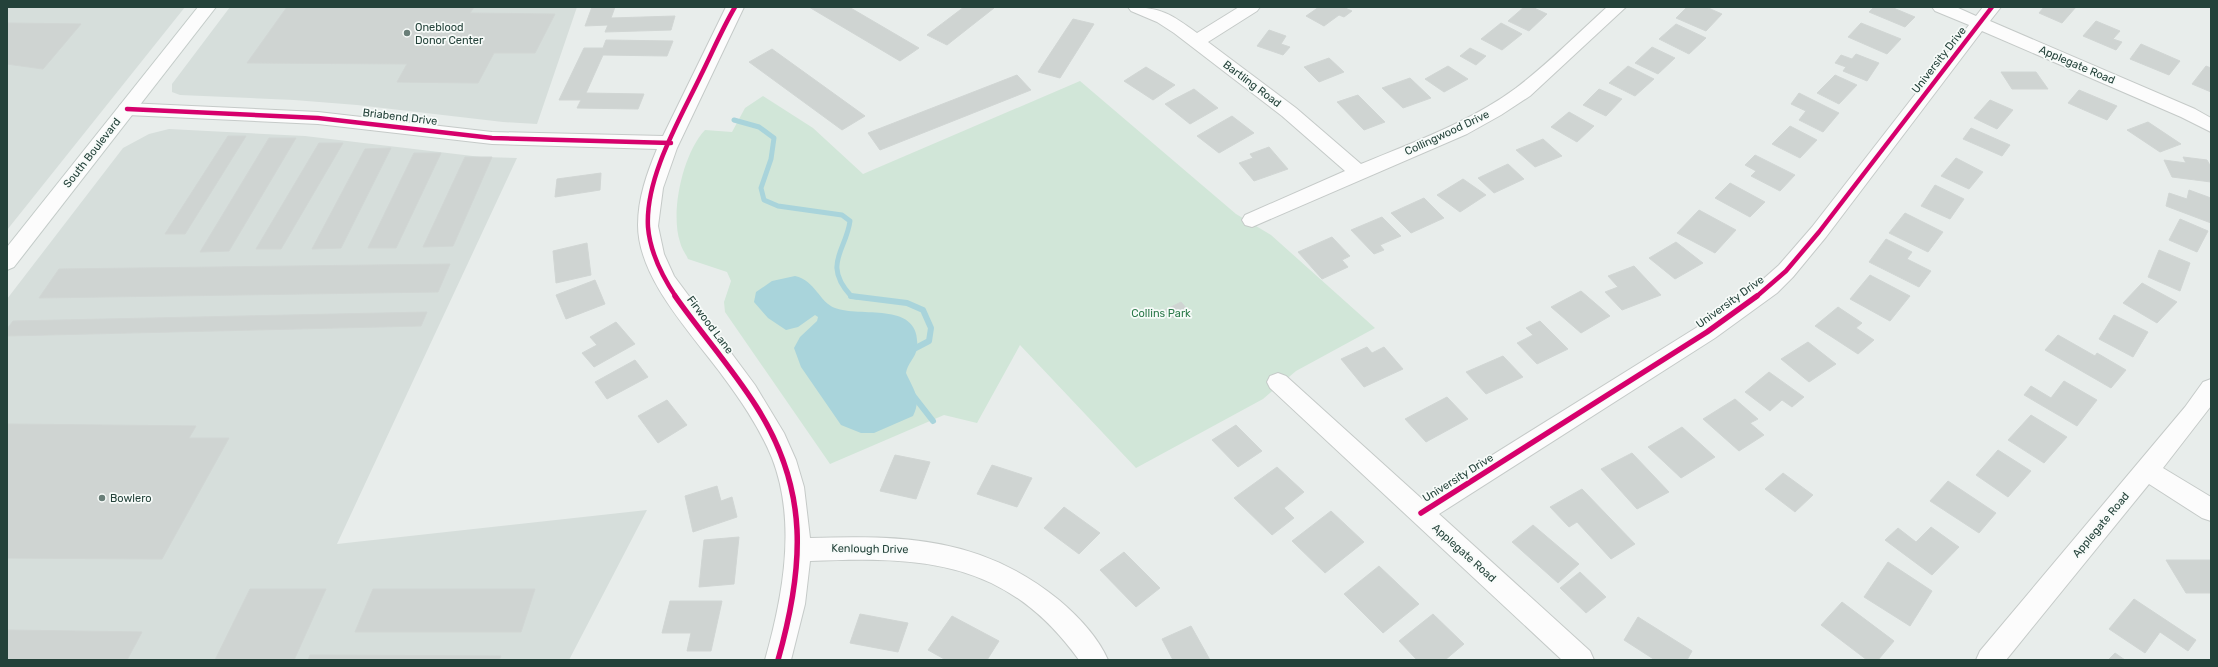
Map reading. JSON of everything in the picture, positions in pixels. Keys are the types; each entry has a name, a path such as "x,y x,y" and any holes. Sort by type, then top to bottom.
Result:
{"street":[{"name":"South Boulevard","path":"7,262 207,7"},
{"name":"Firwood Lane","path":"735,7 657,176 650,200 648,226 653,251 670,289 753,400 773,433 781,452 793,493 798,550 795,592 778,660"},
{"name":"Bartling Road","path":"1137,7 1163,18 1289,112 1358,173"},
{"path":"1195,42 1250,7"},
{"name":"Collingwood Drive","path":"1252,220 1460,129 1494,111 1523,92 1617,7"},
{"name":"Applegate Road","path":"1941,7 1986,15 2188,113 2211,126"},
{"name":"University Drive","path":"1421,513 1707,332 1769,287 1786,271 1819,232 1986,15"},
{"name":"Briabend Drive","path":"127,109 318,118 492,138 671,143"},
{"name":"Applegate Road","path":"1278,382 1581,660"},
{"name":"Applegate Road","path":"1989,660 2193,414 2211,388"},
{"path":"2146,470 2211,510"},
{"name":"Kenlough Drive","path":"798,550 906,549 966,560 986,568 1027,590 1043,602 1073,631 1095,660"}],"shaded area":[{"path":"7,7 185,7 7,230"},
{"path":"230,7 577,7 537,124 503,122 357,105 294,100 180,95 172,92 172,84"},
{"path":"169,129 305,136 481,157 517,158 337,544 647,510 569,660 7,660 7,299 123,148 149,134"}],"green space":[{"name":"Collins Park","path":"1080,81 1236,214 1271,235 1375,328 1296,371 1263,399 1136,468 1020,345 977,423 944,415 830,464 725,312 724,302 731,281 727,272 688,259 681,246 677,230 680,183 690,153 697,140 705,130 732,132 745,108 763,96 813,128 863,174"}],"water":[{"path":"795,276 808,282 825,301 835,308 846,311 888,314 900,317 910,323 916,333 917,348 906,373 917,399 916,410 913,416 874,433 861,433 841,425 801,367 794,348 800,337 817,321 818,317 815,315 798,327 786,330 768,318 754,302 756,292 772,281"}],"building":[{"name":"Oneblood Donor Center","path":"287,7 474,7 470,13 555,14 535,53 494,53 478,83 397,82 407,64 247,63"},
{"path":"592,7 615,7 611,18 675,16 671,30 605,32 608,25 585,26"},
{"path":"809,7 849,7 919,48 900,61"},
{"path":"964,7 994,8 947,45 927,35"},
{"path":"1319,7 1343,7 1352,11 1344,17 1339,15 1324,26 1306,16"},
{"path":"1524,7 1532,7 1547,14 1529,31 1508,21"},
{"path":"1687,7 1706,7 1722,14 1706,31 1676,18"},
{"path":"1874,7 1891,7 1915,17 1905,27 1869,12"},
{"path":"2044,7 2076,7 2062,23 2039,13"},
{"path":"1073,19 1094,24 1060,78 1038,72"},
{"path":"2096,21 2120,31 2113,39 2122,42 2116,50 2083,36"},
{"path":"7,23 81,24 43,69 7,64"},
{"path":"1501,23 1522,34 1502,50 1481,39"},
{"path":"1861,23 1901,39 1887,54 1848,37"},
{"path":"1676,24 1706,38 1689,54 1659,39"},
{"path":"1269,30 1286,36 1281,44 1290,47 1283,55 1257,46"},
{"path":"606,40 673,41 667,56 603,55 586,93 644,94 638,109 577,108 581,100 559,100 584,48 603,48"},
{"path":"2141,44 2180,61 2169,75 2130,59"},
{"path":"1652,47 1675,58 1658,74 1635,63"},
{"path":"1470,48 1486,56 1476,65 1460,56"},
{"path":"772,49 865,116 842,130 749,62"},
{"path":"1856,54 1879,63 1867,81 1843,71 1846,67 1835,63 1841,55 1852,59"},
{"path":"1329,58 1344,72 1319,82 1304,67"},
{"path":"1448,66 1468,79 1444,92 1425,79"},
{"path":"1628,66 1654,79 1635,96 1609,83"},
{"path":"2206,66 2211,68 2211,92 2192,84"},
{"path":"1146,67 1175,85 1153,100 1124,81"},
{"path":"2001,72 2036,72 2048,89 2012,89"},
{"path":"1017,75 1031,90 880,150 868,133"},
{"path":"1835,75 1857,85 1839,104 1817,93"},
{"path":"1410,78 1431,98 1403,108 1382,88"},
{"path":"1194,89 1218,108 1190,124 1165,104"},
{"path":"1599,89 1622,99 1606,116 1583,105"},
{"path":"2079,90 2117,106 2107,120 2068,103"},
{"path":"1799,93 1839,113 1823,132 1799,120 1806,111 1791,104"},
{"path":"1358,95 1385,122 1364,130 1337,102"},
{"path":"1990,100 2013,110 1997,129 1974,118"},
{"path":"1569,112 1594,126 1577,142 1551,127"},
{"path":"1232,116 1254,133 1219,153 1197,136"},
{"path":"2148,122 2181,144 2160,152 2127,130"},
{"path":"1790,126 1817,140 1800,158 1772,144"},
{"path":"1971,128 2010,145 2002,156 1963,139"},
{"path":"228,136 246,136 185,234 165,234"},
{"path":"269,138 296,138 229,251 200,252"},
{"path":"1543,139 1562,156 1535,167 1516,150"},
{"path":"319,143 343,143 281,249 256,249"},
{"path":"1269,147 1288,169 1254,181 1239,163 1253,158 1250,154"},
{"path":"391,148 341,248 312,249 365,149"},
{"path":"414,153 441,153 396,248 368,248"},
{"path":"1755,155 1795,175 1780,191 1751,176 1756,171 1745,165"},
{"path":"465,157 492,157 453,246 423,247"},
{"path":"2183,157 2207,160 2211,167 2211,182 2172,177 2164,160 2186,163"},
{"path":"1956,158 1983,172 1969,189 1941,176"},
{"path":"1508,164 1524,179 1494,193 1478,178"},
{"path":"601,173 600,190 555,197 557,179"},
{"path":"1463,179 1486,195 1460,212 1437,195"},
{"path":"1730,183 1765,202 1750,217 1715,198"},
{"path":"1935,185 1964,199 1950,219 1921,206"},
{"path":"2189,190 2211,198 2211,223 2166,206 2169,193 2187,199"},
{"path":"1424,198 1444,218 1411,233 1391,213"},
{"path":"1699,210 1736,230 1715,253 1677,233"},
{"path":"1905,213 1943,232 1928,252 1889,233"},
{"path":"1382,217 1401,236 1380,245 1384,250 1374,254 1351,230"},
{"path":"2180,219 2208,231 2197,252 2169,240"},
{"path":"1332,237 1350,256 1342,260 1348,267 1322,279 1298,252"},
{"path":"1886,239 1912,252 1907,259 1931,271 1919,287 1869,262"},
{"path":"1676,242 1703,263 1675,279 1649,258"},
{"path":"587,243 591,275 556,283 553,251"},
{"path":"2159,250 2190,263 2180,291 2148,277"},
{"path":"450,264 438,292 39,298 59,269"},
{"path":"1634,266 1661,295 1622,310 1605,292 1618,287 1608,276"},
{"path":"1870,275 1910,296 1890,321 1850,299"},
{"path":"595,280 605,304 566,319 556,295"},
{"path":"2142,283 2177,302 2157,323 2123,303"},
{"path":"1581,291 1610,316 1581,333 1551,307"},
{"path":"1181,302 1188,310 1172,318 1165,310"},
{"path":"1838,307 1862,323 1856,328 1874,340 1858,354 1815,326"},
{"path":"427,312 421,326 7,336 7,329 13,321"},
{"path":"2114,315 2148,332 2133,357 2099,339"},
{"path":"1540,321 1568,349 1537,364 1517,343 1533,335 1526,328"},
{"path":"616,322 635,344 594,367 582,353 597,345 590,337"},
{"path":"2058,335 2095,356 2097,353 2126,370 2111,388 2045,350"},
{"path":"1808,342 1836,364 1809,382 1781,359"},
{"path":"1367,347 1372,353 1384,347 1403,369 1364,387 1341,359"},
{"path":"1503,356 1523,377 1486,394 1466,372"},
{"path":"635,360 648,377 607,399 595,382"},
{"path":"1769,372 1804,397 1792,407 1782,400 1770,411 1745,392"},
{"path":"2064,381 2097,400 2077,426 2024,395 2031,386 2051,398"},
{"path":"1447,397 1468,419 1426,442 1405,419"},
{"path":"1735,399 1758,419 1750,423 1764,435 1739,451 1703,419"},
{"path":"667,400 687,425 658,443 638,416"},
{"path":"2031,415 2067,437 2044,463 2008,440"},
{"name":"Bowlero","path":"7,424 196,426 189,438 229,438 162,559 7,558"},
{"path":"1236,425 1262,451 1238,467 1212,440"},
{"path":"1682,427 1715,457 1681,478 1648,447"},
{"path":"1998,450 2031,471 2008,497 1976,475"},
{"path":"1632,453 1669,492 1637,509 1601,469"},
{"path":"895,455 930,462 916,499 880,491"},
{"path":"992,465 1032,478 1017,507 977,494"},
{"path":"1277,467 1304,492 1284,508 1294,518 1272,535 1234,498"},
{"path":"1783,473 1813,495 1795,512 1765,489"},
{"path":"1948,481 1996,513 1979,533 1930,501"},
{"path":"717,486 721,501 732,497 737,517 693,532 685,496"},
{"path":"1582,489 1635,544 1611,559 1577,522 1569,527 1550,507"},
{"path":"1064,507 1100,533 1079,554 1044,528"},
{"path":"1331,511 1364,542 1325,573 1292,541"},
{"path":"1533,525 1579,564 1558,583 1512,542"},
{"path":"1931,527 1959,547 1932,575 1885,540 1898,528 1916,542"},
{"path":"739,537 734,584 699,587 704,540"},
{"path":"1124,552 1160,588 1136,607 1100,570"},
{"path":"2166,560 2211,560 2211,593 2186,593"},
{"path":"1888,562 1932,591 1910,626 1864,597"},
{"path":"1379,566 1419,604 1383,633 1344,594"},
{"path":"1580,572 1606,597 1586,613 1560,588"},
{"path":"250,589 326,589 294,660 215,660"},
{"path":"373,589 535,589 521,632 355,632"},
{"path":"2134,599 2196,640 2188,651 2160,632 2145,653 2109,629"},
{"path":"670,601 722,601 711,651 687,651 691,633 662,633"},
{"path":"1842,602 1894,641 1878,660 1867,660 1821,625"},
{"path":"860,614 908,623 898,652 850,643"},
{"path":"1433,614 1464,644 1445,660 1417,660 1399,641"},
{"path":"952,616 999,641 987,660 946,660 928,650"},
{"path":"1638,617 1692,651 1687,660 1655,660 1624,640"},
{"path":"1191,626 1210,660 1173,660 1162,639"},
{"path":"7,630 142,632 127,660 7,660"},
{"path":"2115,653 2125,660 2108,660"},
{"path":"310,655 501,656 499,660 308,660"}],"waterway":[{"path":"734,120 759,127 774,138 771,159 761,188 764,200 778,206 842,215 850,221 848,232 838,258 837,266 838,275 842,285 851,296"},
{"path":"851,296 907,303 923,310 931,328 929,341 910,351"},
{"path":"851,296 857,297"},
{"path":"912,394 933,421"}],"cycle path":[{"path":"735,7 667,147 653,188 649,208 648,226 653,254 665,280 756,405 772,433 784,460 792,487 797,516 798,545 792,604 778,660"},
{"path":"1421,513 1707,332 1769,287 1786,271 1819,232 1992,7"},
{"path":"127,109 318,118 492,138 671,143"}],"place":[{"name":"Oneblood Donor Center","path":"407,33"},
{"name":"Bowlero","path":"102,498"}]}
